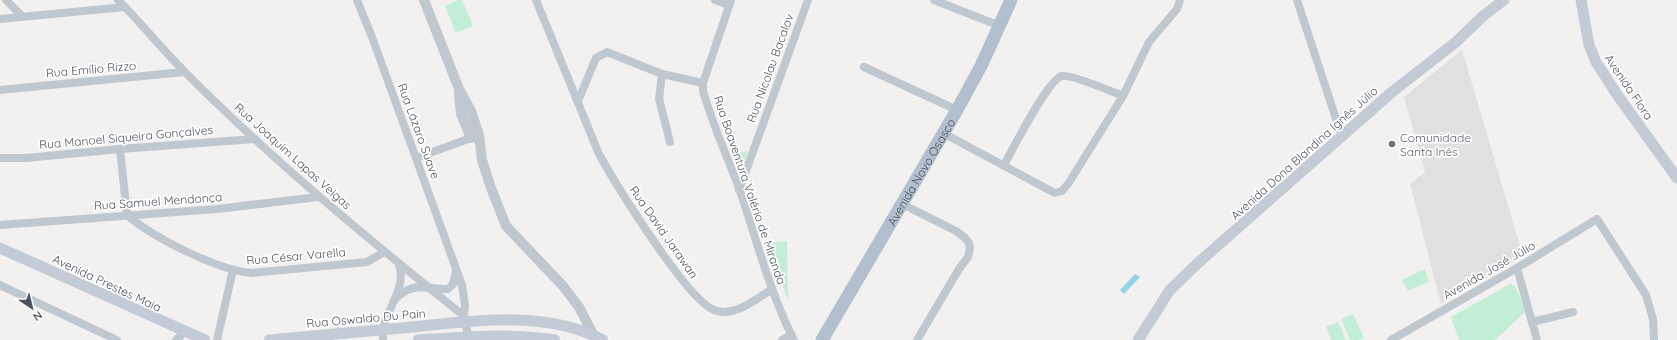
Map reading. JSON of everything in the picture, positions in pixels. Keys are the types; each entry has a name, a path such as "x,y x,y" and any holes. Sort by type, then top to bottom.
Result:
{"main road":[{"name":"Avenida Novo Osasco","path":"822,340 957,110 1000,26 1011,0"},
{"name":"Avenida Dona Blandina Ignês Júlio","path":"1138,340 1170,290 1198,263 1397,88 1456,42 1483,16 1504,0"},
{"name":"Avenida Flora","path":"1581,0 1589,45 1596,62 1618,96 1677,178"},
{"name":"Avenida Prestes Maia","path":"0,248 205,340"},
{"name":"Rua Oswaldo Du Pain","path":"269,340 382,335 465,319 533,320 575,329 592,334 603,340"},
{"path":"418,340 469,338 540,338 555,340"}],"street":[{"path":"6,0 22,16"},
{"name":"Rua Joaquim Lapas Veigas","path":"118,0 184,72 318,197 465,319"},
{"name":"Rua Lázaro Suave","path":"357,0 372,37 464,294 465,319 469,338"},
{"path":"424,0 459,89 471,110 475,137 489,181 506,226 563,286 579,307 592,334"},
{"name":"Rua David Jarawan","path":"536,0 599,154 612,178 678,276 697,297 714,310 728,312 745,306 772,290"},
{"path":"715,0 730,2"},
{"name":"Rua Nicolau Bacalov","path":"739,190 808,0"},
{"path":"934,0 949,2 1000,26"},
{"path":"943,133 1056,193 1062,191 1068,184 1123,96 1149,42 1177,9 1180,0"},
{"path":"1297,0 1342,137"},
{"name":"Rua Boaventura Valério de Miranda","path":"730,2 703,83 703,91 717,135 739,190 772,290 792,337"},
{"path":"0,19 125,7"},
{"path":"578,101 596,58 600,54 607,52 662,74 703,83"},
{"path":"864,67 957,110"},
{"name":"Rua Emílio Rizzo","path":"0,90 184,72"},
{"path":"662,74 659,99 670,142"},
{"path":"1004,165 1045,93 1056,78 1064,75 1073,77 1123,96"},
{"path":"416,158 475,137"},
{"name":"Rua Manoel Siqueira Gonçalves","path":"0,158 26,158 120,148 254,138"},
{"path":"120,148 127,215"},
{"name":"Rua Samuel Mendonça","path":"0,225 218,209 318,197"},
{"path":"902,204 956,232 969,243 968,257 959,269 917,340"},
{"name":"Rua César Varella","path":"127,215 154,235 233,270 252,273 367,262 384,252"},
{"name":"Avenida José Júlio","path":"1391,340 1517,268 1597,218 1646,295 1653,319 1654,340"},
{"path":"382,335 402,279 399,264"},
{"path":"1517,268 1537,340"},
{"path":"217,340 233,270"},
{"path":"395,298 405,290 427,286 448,289 453,284 456,270"},
{"path":"0,285 117,340"},
{"path":"1532,322 1574,312"},
{"path":"176,340 185,332"},
{"path":"782,340 792,337"}],"shaded area":[{"path":"1462,50 1523,256 1441,304 1410,184 1425,172 1404,97"}],"green space":[{"path":"458,0 462,0 473,26 456,33 445,6"},
{"path":"747,151 746,164 740,169 734,154"},
{"path":"787,241 788,301 770,243"},
{"path":"1425,269 1429,282 1408,291 1402,280"},
{"path":"1510,284 1514,285 1521,298 1525,312 1495,340 1459,340 1451,317"},
{"path":"1353,314 1364,338 1358,340 1350,340 1341,319"},
{"path":"1338,322 1346,340 1331,340 1326,327"}],"water":[{"path":"1135,274 1140,277 1124,294 1120,290"}],"place":[{"name":"Comunidade Santa Inês","path":"1392,144"}]}
